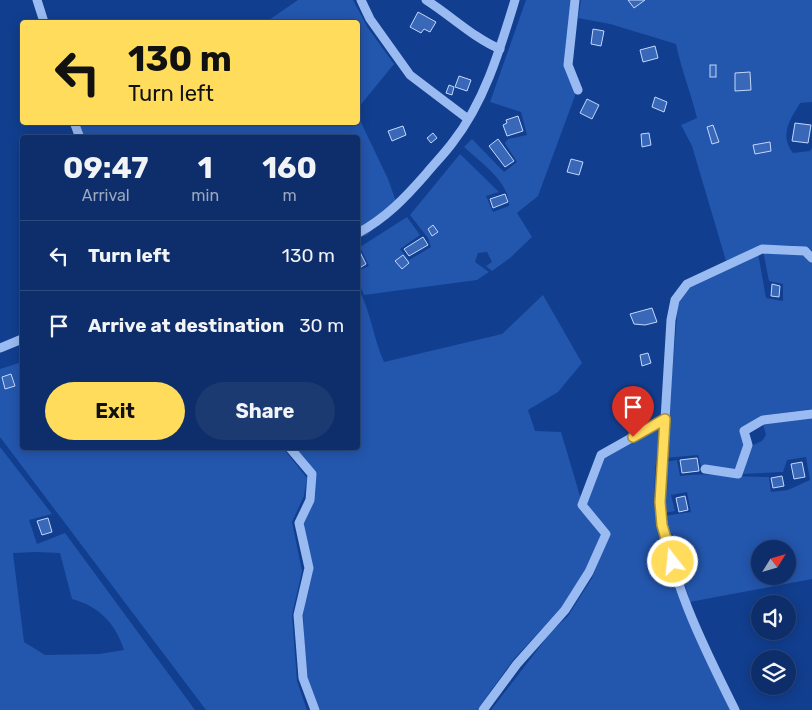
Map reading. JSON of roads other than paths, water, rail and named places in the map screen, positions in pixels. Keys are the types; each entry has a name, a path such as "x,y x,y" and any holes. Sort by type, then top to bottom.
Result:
{"street":[{"path":"37,0 43,20"},
{"path":"361,0 370,19 410,75 468,119"},
{"path":"426,0 488,44 500,49"},
{"path":"360,232 401,203 454,142 490,76 515,0"},
{"path":"576,0 568,65 578,90"},
{"path":"735,710 704,649 683,598 662,525 660,502 671,320 675,300 687,284 762,249 805,251 812,258"},
{"path":"0,348 20,340"},
{"path":"705,469 738,474 748,445 744,431 763,420 812,414"},
{"path":"483,710 516,664 566,610 590,572 606,534 582,505 601,454 665,419"},
{"path":"292,450 312,474 310,500 299,523 308,568 298,615 303,678 315,710"}]}
